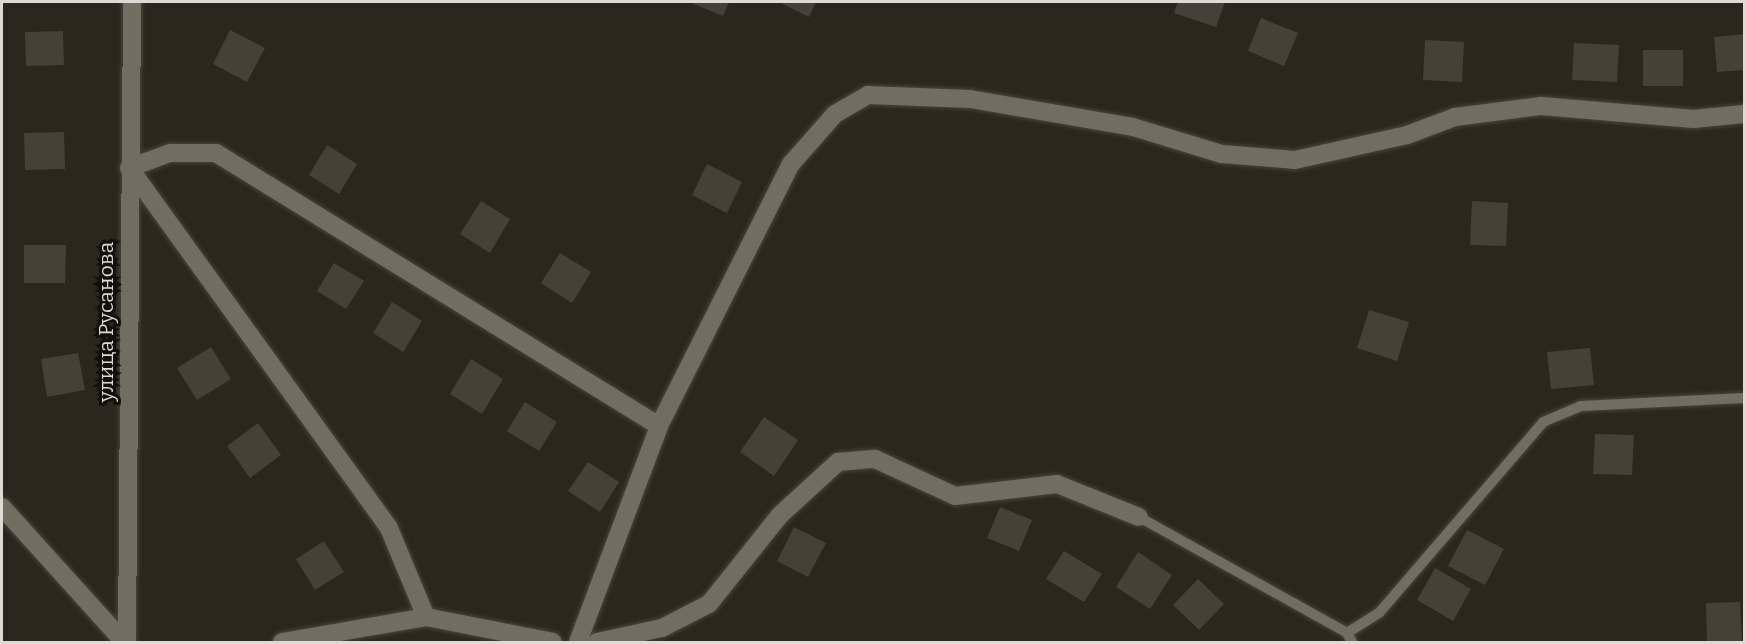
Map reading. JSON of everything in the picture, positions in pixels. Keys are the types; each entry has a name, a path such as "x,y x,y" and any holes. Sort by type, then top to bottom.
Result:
{"street":[{"name":"улица Русанова","path":"126,642 132,2"},
{"path":"578,642 659,426 791,164 835,114 868,95 969,99 1133,128 1222,154 1295,160 1407,135 1455,117 1541,106 1693,119 1744,114"},
{"path":"426,617 389,528 129,168 170,153 216,153 659,426"},
{"path":"597,642 662,628 709,604 780,515 838,462 875,459 955,496 1058,484 1139,517"},
{"path":"2,507 126,642"},
{"path":"282,642 426,617 554,642"}],"lane":[{"path":"1139,517 1349,638 1379,613 1543,422 1581,406 1744,398"}],"building":[{"path":"689,2 729,2 723,16"},
{"path":"779,2 816,2 809,17"},
{"path":"1178,2 1225,2 1216,27 1174,13"},
{"path":"1261,18 1298,33 1284,66 1248,51"},
{"path":"230,30 265,48 247,82 213,64"},
{"path":"63,31 64,65 26,66 25,32"},
{"path":"1744,34 1744,70 1717,72 1714,37"},
{"path":"1425,40 1464,42 1462,82 1423,80"},
{"path":"1574,43 1619,45 1617,82 1572,80"},
{"path":"1643,50 1683,50 1683,86 1643,86"},
{"path":"64,132 65,169 25,170 24,133"},
{"path":"327,145 357,164 339,194 309,175"},
{"path":"707,164 742,182 727,213 692,195"},
{"path":"481,201 510,219 490,253 460,234"},
{"path":"1472,201 1508,203 1506,246 1470,245"},
{"path":"24,245 66,245 65,283 24,283"},
{"path":"560,253 591,272 572,303 541,283"},
{"path":"334,263 364,281 346,309 317,291"},
{"path":"392,302 422,321 403,352 373,333"},
{"path":"1369,310 1409,322 1397,361 1357,348"},
{"path":"211,347 231,379 197,400 177,368"},
{"path":"1590,348 1594,385 1551,389 1547,352"},
{"path":"78,353 85,390 47,397 41,359"},
{"path":"471,359 503,379 482,414 450,394"},
{"path":"525,402 557,422 539,451 507,431"},
{"path":"764,417 798,440 774,476 740,452"},
{"path":"258,423 281,455 250,478 227,446"},
{"path":"1595,434 1634,435 1632,475 1593,474"},
{"path":"588,462 619,482 600,512 568,491"},
{"path":"1000,507 1032,520 1019,551 987,538"},
{"path":"794,527 826,543 808,577 777,561"},
{"path":"1467,530 1504,549 1485,585 1448,566"},
{"path":"324,541 344,572 315,590 296,559"},
{"path":"1064,551 1102,574 1084,602 1046,579"},
{"path":"1138,552 1172,575 1150,609 1116,587"},
{"path":"1435,568 1471,589 1453,621 1417,600"},
{"path":"1198,579 1224,604 1199,630 1173,605"},
{"path":"1740,602 1742,642 1707,642 1706,603"}]}
